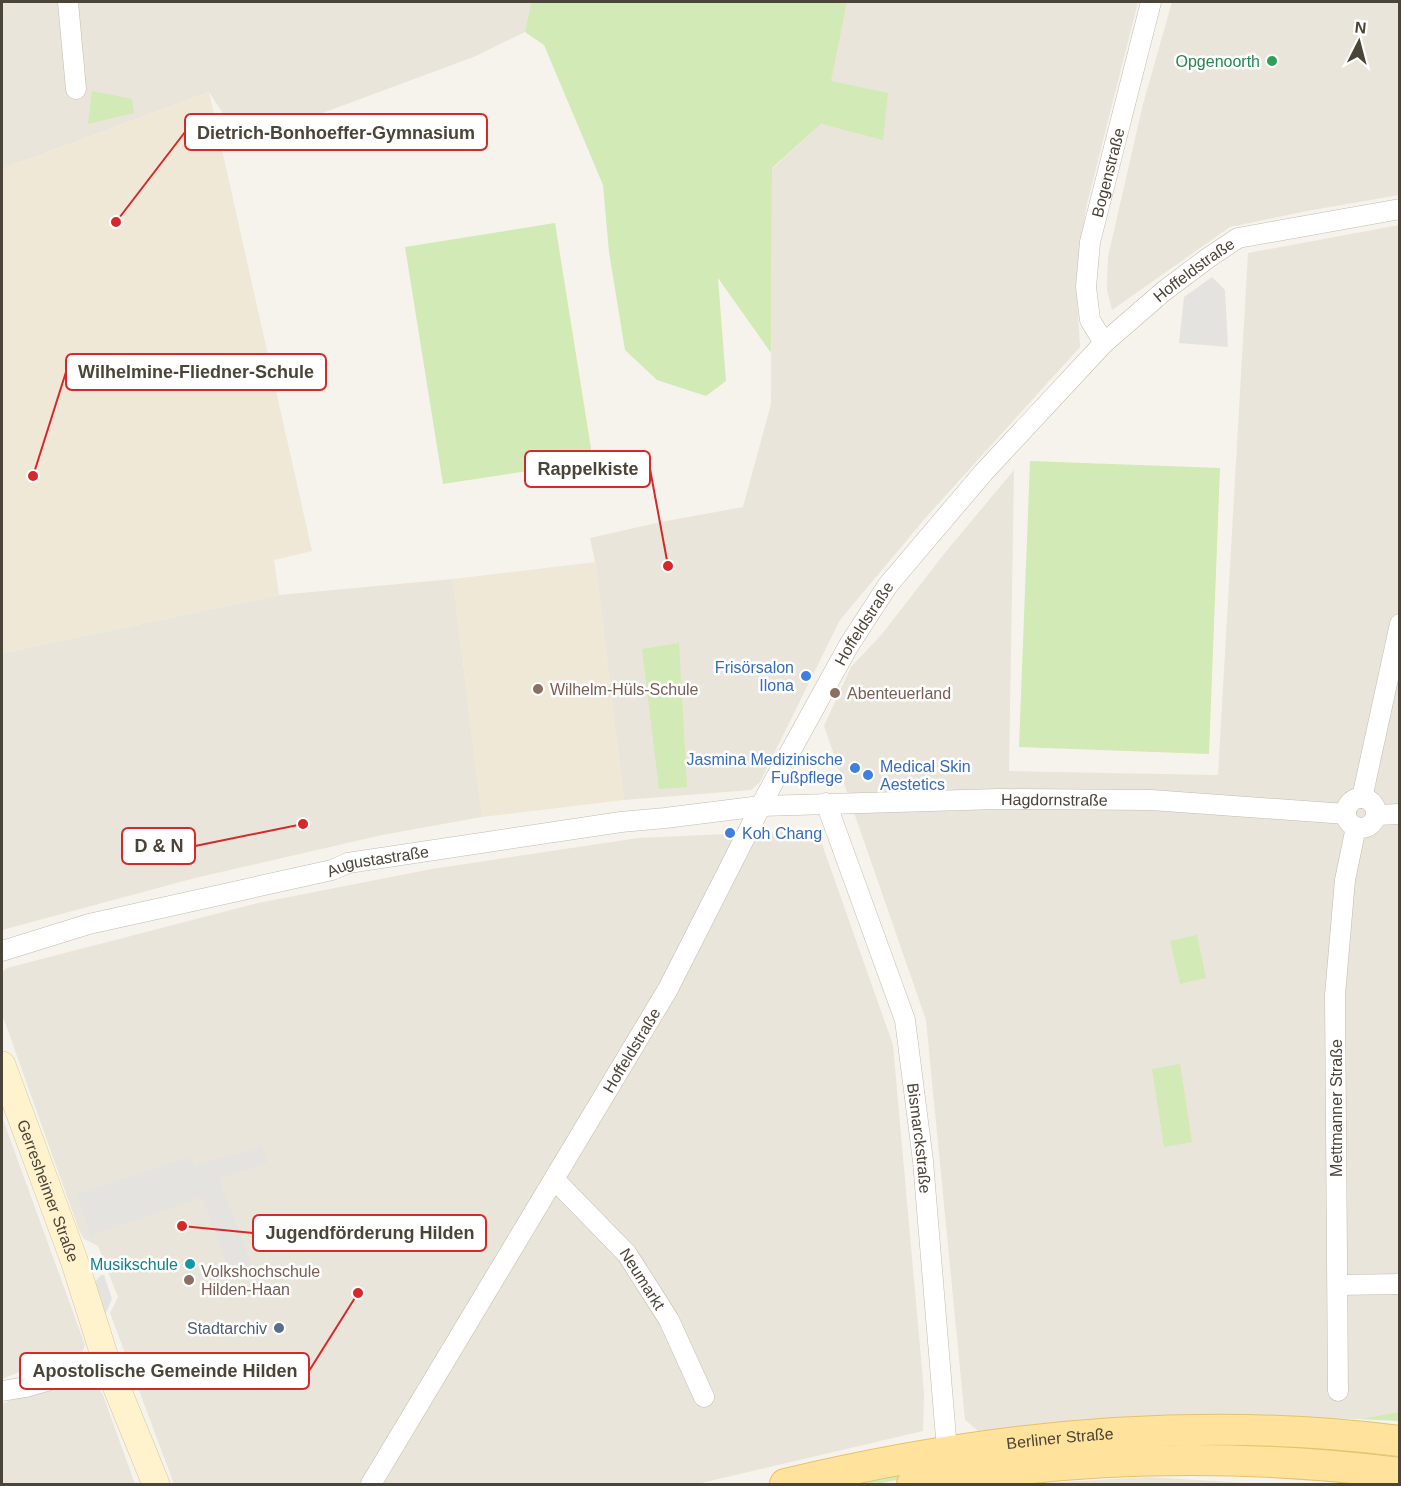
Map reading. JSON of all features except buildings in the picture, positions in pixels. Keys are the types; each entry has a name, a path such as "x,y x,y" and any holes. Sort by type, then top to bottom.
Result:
{"main road":[{"name":"Berliner Straße","path":"912,1485 949,1472 1003,1443 1124,1432 1200,1429 1339,1434 1400,1442"},
{"name":"Berliner Straße","path":"785,1485 866,1467 949,1472 1179,1459 1338,1475 1400,1473"}],"street":[{"path":"68,2 76,89"},
{"name":"Bogenstraße","path":"1104,343 1089,320 1086,287 1090,242 1151,2"},
{"name":"Hoffeldstraße","path":"371,1485 668,989 761,806 849,645 888,585 983,473 1104,343 1164,291 1238,238 1400,209"},
{"path":"1362,798 1400,624"},
{"path":"1362,798 1371,802 1376,815 1369,826 1351,820 1350,803 1362,798"},
{"name":"Hagdornstraße","path":"761,806 998,799 1151,800 1351,820"},
{"name":"Bismarckstraße","path":"826,803 905,1020 923,1161 949,1472"},
{"name":"Augustastraße","path":"2,951 89,924 332,870 348,863 610,823 761,806"},
{"path":"1376,815 1400,814"},
{"name":"Mettmanner Straße","path":"1338,1391 1335,995 1351,820"},
{"name":"Gerresheimer Straße","path":"2,1065 71,1252 107,1364 156,1485"},
{"name":"Neumarkt","path":"554,1179 627,1254 669,1320 704,1397"},
{"path":"1338,1285 1400,1284"},
{"path":"2,1390 26,1387 107,1364"},
{"path":"1338,1475 1339,1434"}],"shaded area":[{"path":"2,2 531,2 525,32 476,56 242,143 209,92 2,169"},
{"path":"847,2 1138,2 1086,208 1076,282 1080,347 928,515 840,620 760,782 751,790 624,800 595,562 590,538 743,507 771,404 772,169 821,124 883,139 830,81"},
{"path":"1172,2 1399,2 1399,195 1230,227 1112,310 1107,290 1108,257 1143,104"},
{"path":"209,92 312,551 274,560 279,595 2,653 2,169"},
{"path":"1399,225 1399,1412 1359,1419 1151,1416 978,1431 965,1420 926,1020 824,726 851,667 882,634 944,554 1014,470 1009,771 1218,775 1248,253"},
{"path":"1212,277 1225,290 1228,347 1179,343 1184,297"},
{"name":"Wilhelm-Hüls-Schule","path":"595,562 624,800 482,817 453,579"},
{"path":"453,579 482,817 382,835 195,878 2,930 2,653 279,595"},
{"path":"817,830 893,1045 924,1392 923,1431 697,1484 174,1484 110,1313 118,1297 98,1246 84,1239 79,1230 2,1014 2,972 7,968 258,903 432,869 638,838"},
{"path":"2,1117 85,1345 82,1354 74,1358 37,1365 2,1379"},
{"path":"262,1146 267,1163 219,1178 254,1270 232,1278 202,1197 91,1236 76,1194 191,1156 194,1166"},
{"path":"101,1275 104,1275 112,1299 105,1315 93,1284"},
{"path":"82,1380 98,1387 103,1395 135,1484 2,1484 2,1404 18,1397"},
{"path":"1148,1477 1263,1484 1028,1484"}],"green space":[{"path":"531,2 847,2 831,81 888,93 883,140 821,124 772,168 771,353 718,278 726,381 706,396 657,380 625,350 609,252 603,185 544,45 525,32"},
{"path":"92,91 132,99 134,113 88,124"},
{"path":"555,223 593,461 443,484 405,247"},
{"path":"1030,461 1220,468 1209,754 1019,747"},
{"path":"679,643 687,787 659,789 642,649"},
{"path":"1197,935 1206,978 1180,984 1170,941"},
{"path":"1180,1064 1192,1142 1164,1147 1152,1069"},
{"path":"1399,1412 1399,1421 1359,1419"},
{"path":"893,1467 913,1477 876,1484 814,1484"}],"place":[{"name":"Opgenoorth","path":"1272,61"},
{"name":"Dietrich-Bonhoeffer-Gymnasium","path":"116,222"},
{"name":"Wilhelmine-Fliedner-Schule","path":"33,476"},
{"name":"Rappelkiste","path":"668,566"},
{"name":"Frisörsalon Ilona","path":"806,676"},
{"name":"Wilhelm-Hüls-Schule","path":"538,689"},
{"name":"Abenteuerland","path":"835,693"},
{"name":"Jasmina Medizinische Fußpflege","path":"855,768"},
{"name":"Medical Skin Aestetics","path":"868,775"},
{"name":"D & N","path":"303,824"},
{"name":"Koh Chang","path":"730,833"},
{"name":"Jugendförderung Hilden","path":"182,1226"},
{"name":"Musikschule","path":"190,1264"},
{"name":"Volkshochschule Hilden-Haan","path":"189,1280"},
{"name":"Apostolische Gemeinde Hilden","path":"358,1293"},
{"name":"Stadtarchiv","path":"279,1328"}]}
